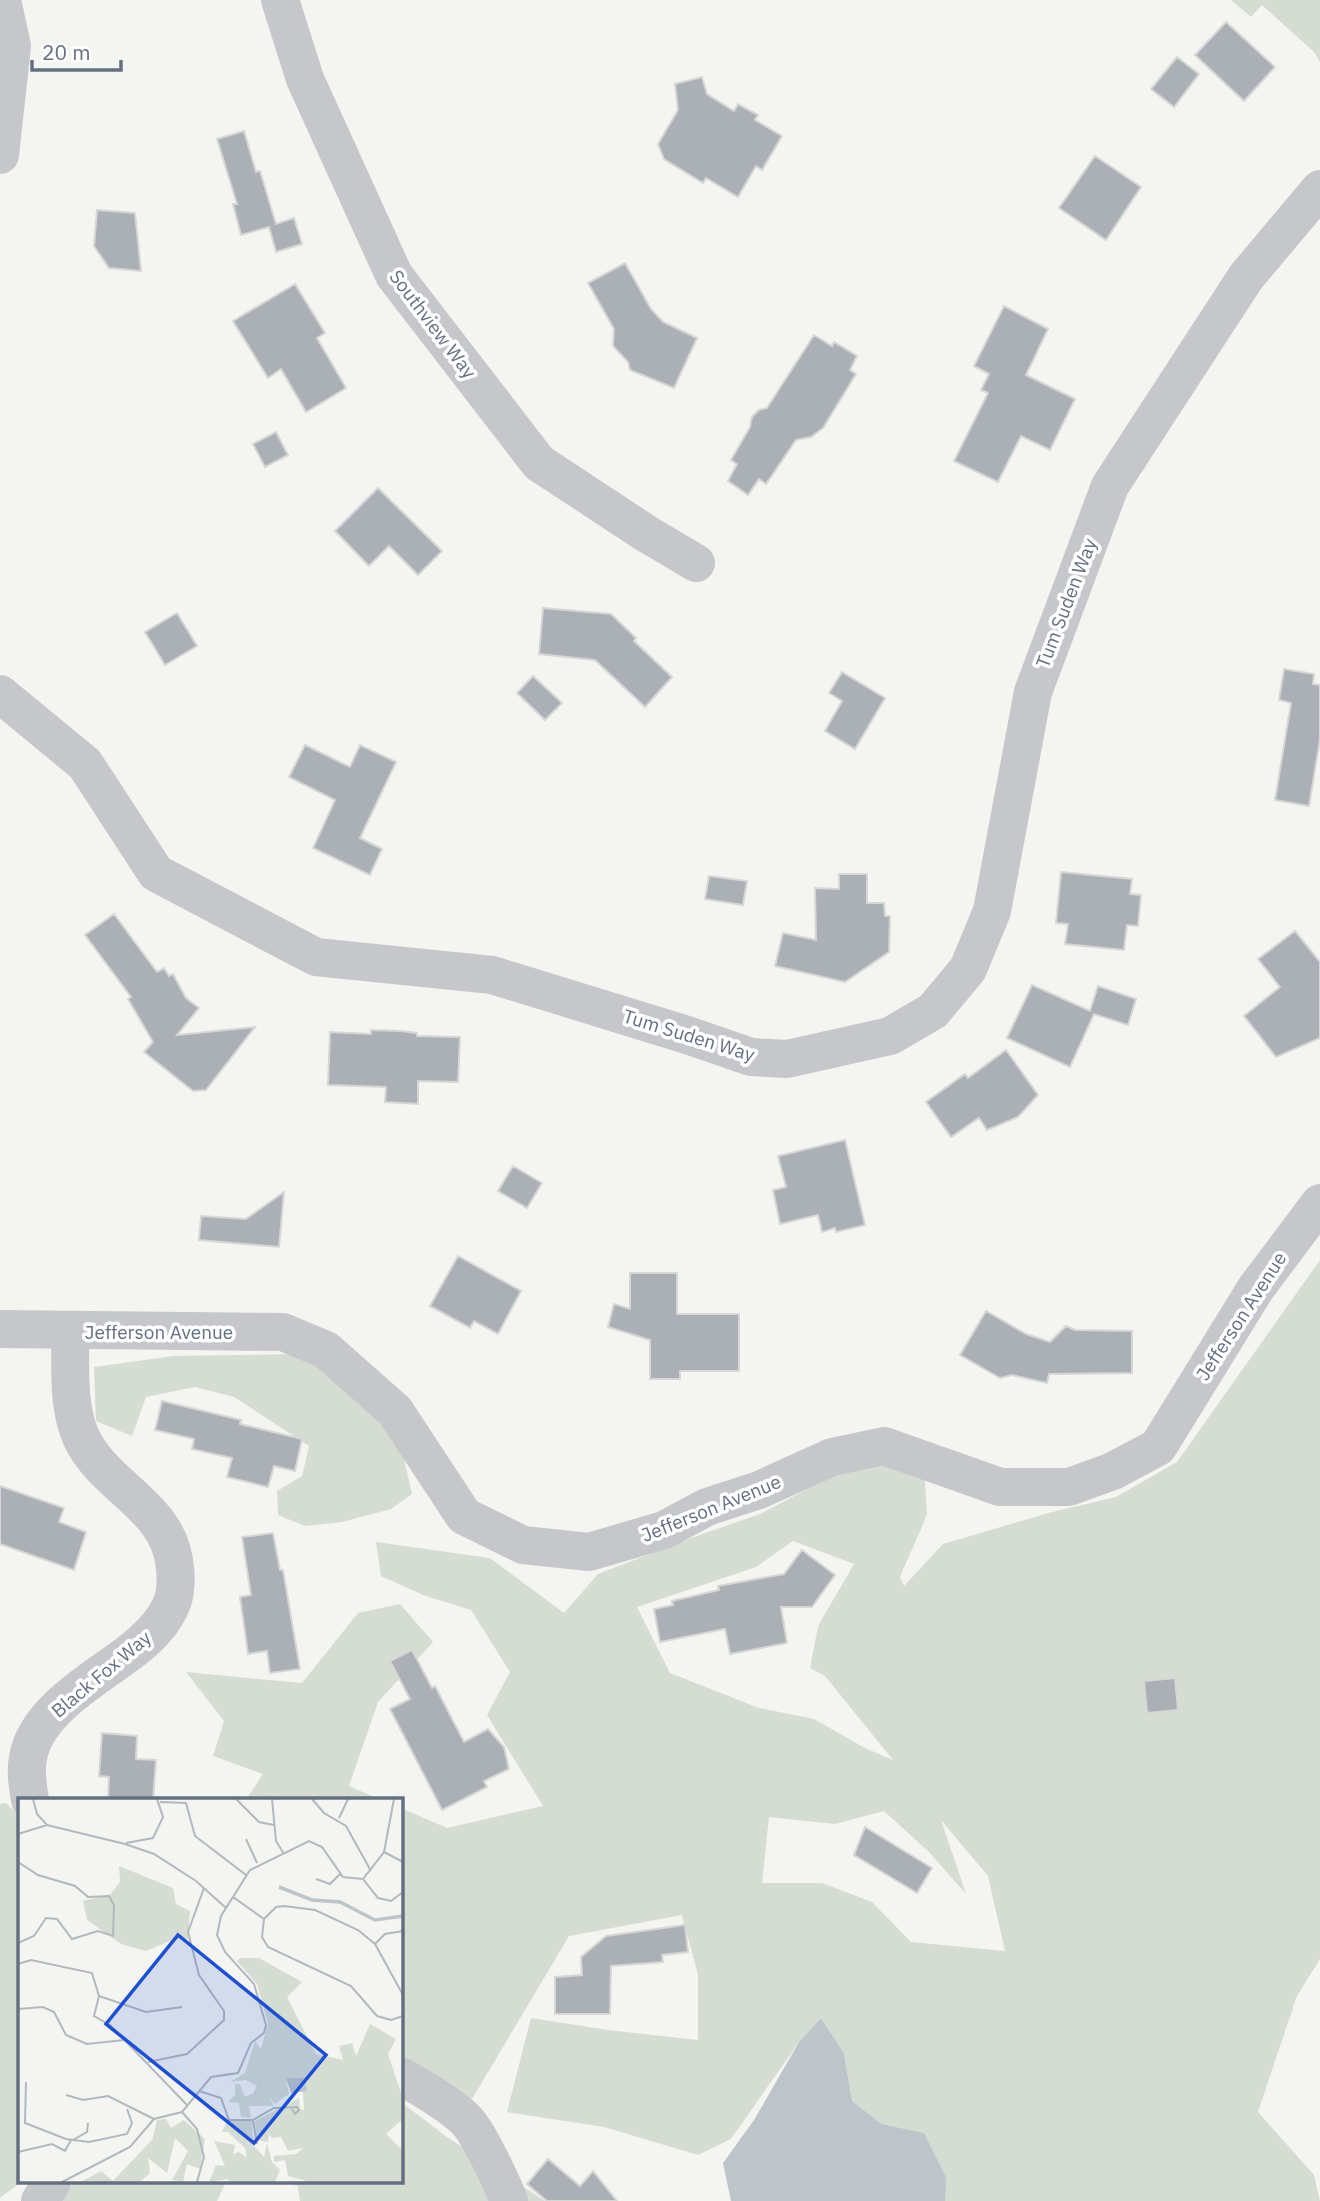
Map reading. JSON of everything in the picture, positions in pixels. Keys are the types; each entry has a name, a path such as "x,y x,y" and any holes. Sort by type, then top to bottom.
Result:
{"street":[{"path":"0,155 12,46 2,0"},
{"name":"Southview Way","path":"280,0 305,79 394,275 539,463 696,563"},
{"name":"Tum Suden Way","path":"0,694 85,764 156,873 316,957 492,975 751,1057 787,1059 890,1036 933,1011 968,969 992,911 1033,692 1110,486 1246,277 1320,189"},
{"name":"Jefferson Avenue","path":"0,1329 70,1332 283,1332 326,1350 395,1411 464,1516 523,1545 589,1552 664,1530 707,1507 759,1490 832,1457 884,1446 1000,1487 1069,1488 1114,1471 1158,1447 1255,1288 1320,1203"},
{"name":"Black Fox Way","path":"30,1798 26,1778 28,1756 50,1715 143,1642 159,1624 172,1601 176,1577 173,1552 164,1529 148,1510 105,1470 82,1439 75,1419 70,1332"},
{"path":"402,2077 438,2098 467,2120 502,2182 509,2201"},
{"path":"40,2201 51,2184"}],"shaded area":[{"path":"1231,0 1320,0 1320,62 1314,52 1262,5 1251,17"},
{"path":"1320,1260 1320,1959 1297,1996 1258,2112 1314,2175 1320,2201 896,2201 924,2133 882,2124 852,2101 844,2053 821,2018 799,2042 731,2139 698,2155 604,2127 507,2112 531,2018 698,2040 698,1975 682,1915 569,1936 472,2099 402,2056 402,1808 447,1828 543,1806 487,1715 510,1672 471,1610 423,1595 381,1576 376,1542 490,1558 564,1613 598,1574 760,1514 857,1463 924,1464 927,1515 900,1577 904,1586 943,1544 1052,1512 1116,1497 1177,1462","holes":["793,1541 854,1564 818,1626 810,1668 825,1676 893,1760 865,1748 814,1719 759,1708 670,1673 637,1607 756,1567","884,1811 929,1852 966,1894 941,1820 988,1876 1005,1951 911,1942 872,1902 822,1883 762,1883 769,1817 835,1824"]},
{"path":"300,1354 336,1372 372,1412 403,1454 412,1494 391,1509 342,1522 305,1526 278,1515 277,1491 302,1476 309,1446 234,1397 195,1387 146,1397 132,1436 96,1421 94,1367 173,1356"},
{"path":"400,1604 433,1642 378,1702 349,1786 376,1798 247,1798 263,1774 213,1756 224,1721 186,1672 302,1683 358,1613"},
{"path":"6,1803 18,1815 18,2184 0,2198 0,1804"},
{"path":"821,2018 844,2053 852,2101 882,2124 924,2133 946,2177 945,2201 731,2201 723,2163 754,2120 799,2042"},
{"path":"402,2103 447,2137 545,2201 300,2201 298,2186 290,2184 402,2184"},
{"path":"73,2184 225,2184 217,2201 61,2201"}],"building":[{"path":"1226,22 1275,67 1244,101 1195,55"},
{"path":"1177,57 1199,74 1174,107 1151,89"},
{"path":"702,77 707,94 734,111 738,104 758,115 755,120 782,136 762,170 756,166 738,197 706,178 703,183 664,159 658,144 678,110 675,84"},
{"path":"244,131 256,172 260,171 276,224 294,218 302,244 276,252 269,227 241,235 233,204 237,204 217,139"},
{"path":"1095,156 1141,187 1106,240 1059,208"},
{"path":"97,210 135,213 141,271 109,268 94,246"},
{"path":"625,263 651,309 663,322 697,338 674,388 630,370 628,362 613,346 614,329 588,283"},
{"path":"295,284 325,333 317,338 346,388 306,412 281,369 268,378 233,321"},
{"path":"1004,306 1048,329 1026,375 1075,399 1050,450 1021,436 998,482 954,461 988,393 981,390 989,374 974,366"},
{"path":"814,335 832,346 834,342 857,356 850,370 856,374 823,428 811,437 796,440 766,484 759,479 748,495 728,481 737,464 731,460 750,427 752,417 759,410 767,408"},
{"path":"276,432 288,455 265,467 253,444"},
{"path":"378,488 442,551 418,575 389,546 369,566 335,531"},
{"path":"543,608 611,614 636,638 634,641 672,677 645,707 595,660 539,654"},
{"path":"177,613 197,646 165,665 145,632"},
{"path":"1284,669 1314,674 1313,684 1320,685 1320,739 1309,806 1275,800 1291,703 1279,700"},
{"path":"842,672 885,698 855,749 825,731 842,701 829,693"},
{"path":"533,676 562,703 545,720 517,693"},
{"path":"305,745 350,767 360,745 396,762 360,838 382,849 370,875 313,848 335,800 289,777"},
{"path":"1061,872 1132,879 1130,894 1141,895 1138,926 1127,925 1124,950 1065,944 1068,924 1056,923"},
{"path":"839,874 867,874 867,903 884,903 885,916 890,916 889,952 845,982 775,966 783,933 816,940 815,888 839,889"},
{"path":"709,876 747,881 743,905 705,899"},
{"path":"114,914 157,972 164,968 169,976 173,974 186,998 199,1008 177,1035 255,1027 206,1090 193,1091 144,1052 153,1042 128,999 131,997 85,935"},
{"path":"1295,931 1320,962 1320,1038 1276,1057 1244,1016 1280,987 1258,959"},
{"path":"1032,985 1090,1011 1098,986 1136,999 1128,1025 1094,1014 1070,1067 1007,1038"},
{"path":"371,1030 417,1033 417,1036 460,1037 458,1082 418,1081 418,1104 385,1102 386,1087 328,1085 330,1032 371,1034"},
{"path":"1006,1050 1038,1095 1018,1117 987,1130 979,1118 951,1137 926,1102 965,1074 968,1078"},
{"path":"845,1140 865,1225 836,1232 835,1228 822,1232 818,1215 780,1224 773,1190 786,1187 778,1156"},
{"path":"513,1166 542,1183 527,1208 498,1191"},
{"path":"284,1192 279,1247 199,1240 201,1216 246,1219"},
{"path":"458,1256 521,1291 498,1334 474,1321 470,1328 430,1306"},
{"path":"630,1273 677,1273 677,1314 739,1314 739,1371 680,1371 680,1379 650,1379 650,1340 608,1327 614,1304 630,1309"},
{"path":"986,1311 1026,1334 1050,1342 1066,1326 1075,1330 1132,1331 1132,1373 1049,1374 1047,1383 1012,1375 1000,1378 960,1355"},
{"path":"162,1401 241,1420 240,1424 302,1439 295,1471 274,1466 268,1487 227,1477 232,1458 192,1449 194,1439 155,1430"},
{"path":"0,1486 64,1508 59,1522 86,1532 74,1570 0,1544"},
{"path":"273,1533 280,1570 283,1570 300,1669 270,1673 267,1651 248,1654 240,1597 251,1595 242,1537"},
{"path":"802,1550 835,1575 812,1607 781,1607 787,1643 730,1654 725,1629 660,1642 654,1609 673,1605 672,1601 719,1590 718,1586 784,1574"},
{"path":"412,1650 432,1688 435,1686 464,1742 488,1729 504,1747 509,1769 484,1781 487,1787 442,1810 390,1709 410,1699 390,1661"},
{"path":"1175,1678 1178,1710 1147,1713 1144,1681"},
{"path":"102,1733 137,1736 136,1759 156,1760 153,1798 108,1798 109,1777 99,1776"},
{"path":"865,1827 932,1868 917,1893 854,1855"},
{"path":"685,1925 688,1952 662,1955 663,1962 611,1966 610,2014 555,2014 555,1977 582,1975 581,1957 606,1936"},
{"path":"548,2159 580,2186 593,2171 617,2201 547,2201 527,2184"}]}
